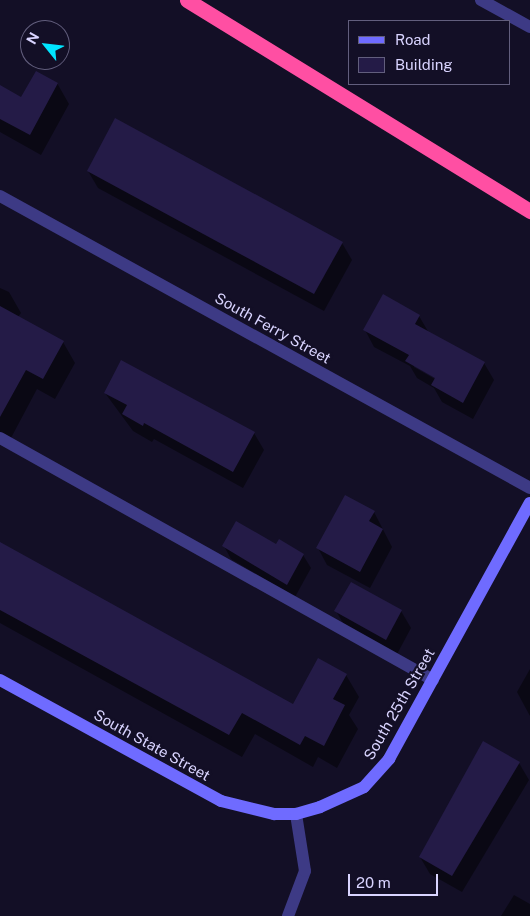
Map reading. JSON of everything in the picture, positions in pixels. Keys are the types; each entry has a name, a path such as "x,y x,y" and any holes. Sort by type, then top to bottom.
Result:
{"highway":[{"path":"187,0 530,211"}],"street":[{"path":"482,0 530,27"},
{"name":"South Ferry Street","path":"0,196 530,488"},
{"path":"0,438 433,680"},
{"name":"South 25th Street","path":"296,814 342,799 364,787 389,758 530,503"},
{"name":"South State Street","path":"0,680 221,801 274,814 296,814"},
{"path":"288,916 305,871 296,814"}],"building":[{"path":"36,71 58,83 30,135 0,119 0,85 21,97"},
{"path":"115,118 343,242 314,294 87,171"},
{"path":"383,294 420,315 415,324 485,362 463,403 431,385 435,378 405,361 409,355 363,330"},
{"path":"0,306 64,341 43,379 26,370 0,417"},
{"path":"121,360 255,432 233,472 144,423 143,426 122,414 127,405 104,393"},
{"path":"345,495 375,511 369,521 383,529 360,572 316,548"},
{"path":"236,521 276,544 279,539 304,554 287,585 222,546"},
{"path":"0,542 293,704 318,658 347,674 333,699 345,705 324,746 305,736 300,745 242,713 229,735 0,610"},
{"path":"351,582 402,610 386,640 334,611"},
{"path":"483,741 520,762 452,876 419,857"}]}
